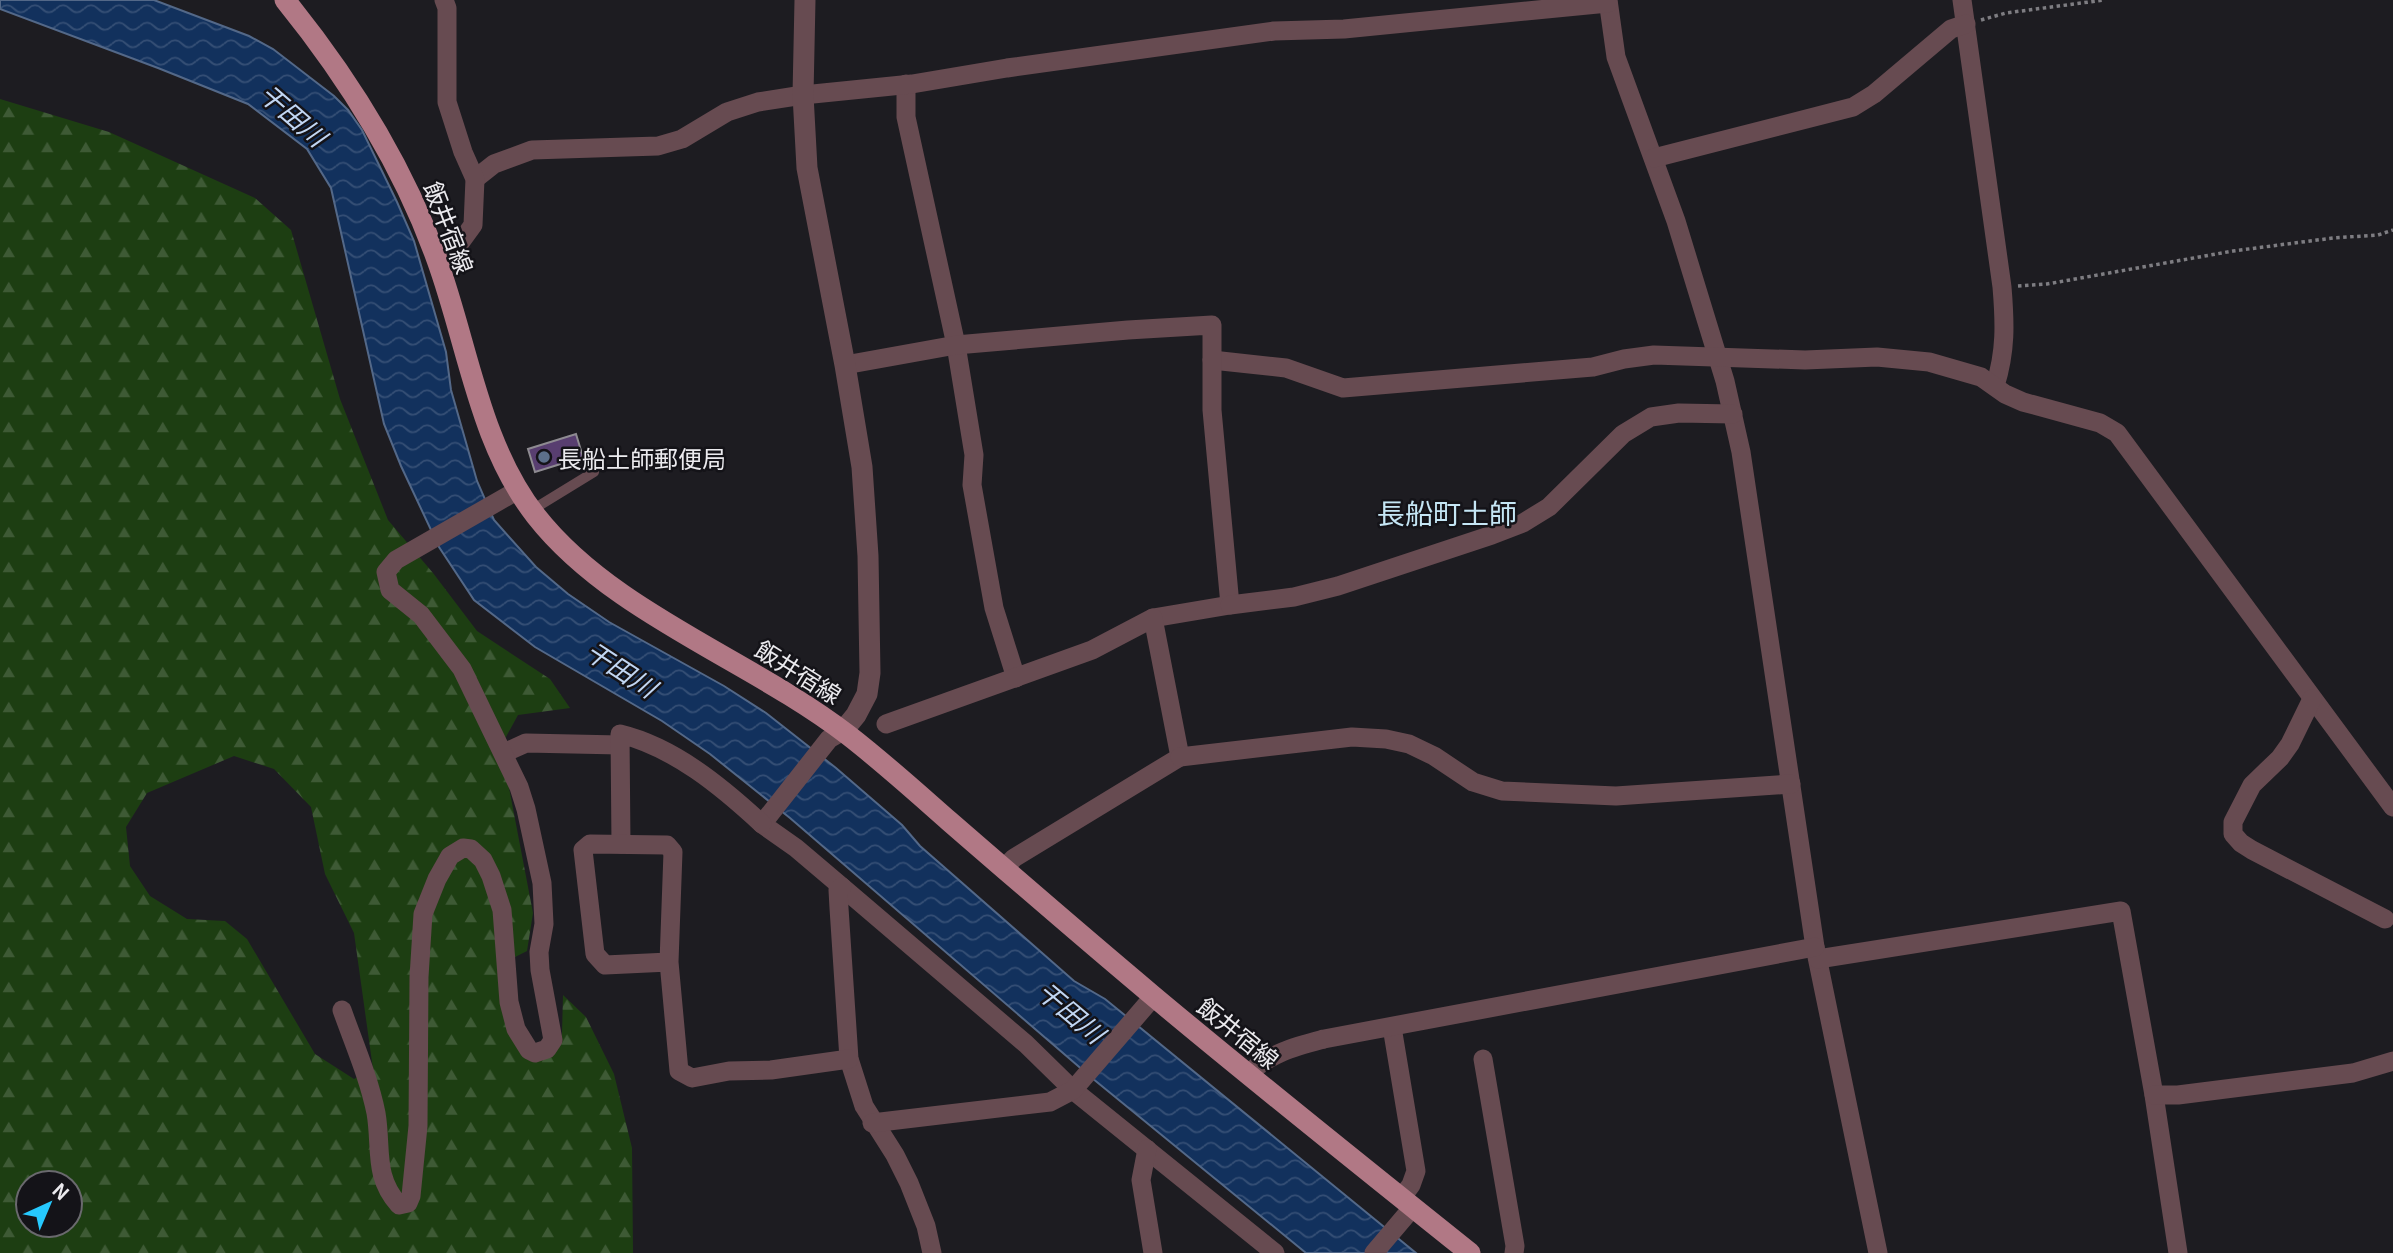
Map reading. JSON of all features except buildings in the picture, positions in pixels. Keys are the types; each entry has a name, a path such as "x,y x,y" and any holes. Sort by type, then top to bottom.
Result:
{"main road":[{"name":"飯井宿線","path":"285,0 356,96 400,172 438,261 497,449 518,490 532,510 571,554 633,603 799,699 836,735 880,760 1004,868 1148,1003 1249,1073 1405,1209 1470,1253"}],"street":[{"path":"438,261 457,247 473,225 475,179 447,102 447,8 444,0"},
{"path":"765,820 856,715 867,694 870,673 868,556 862,467 807,168 803,95 805,0"},
{"path":"1962,0 2006,331 1995,386"},
{"path":"475,179 494,164 532,150 658,146 682,139 727,112 758,102 906,84 1274,31 1344,29 1608,2 1616,57 1676,221 1733,414 1741,452 1816,953 1878,1253"},
{"path":"1654,158 1853,107 1874,94 1951,29 1966,24"},
{"path":"906,84 905,117 956,345 974,455 972,485 979,529 994,608 1016,678"},
{"path":"845,365 956,345 1212,325 1215,461 1230,605"},
{"path":"1212,360 1286,368 1343,388 1594,366 1654,355 1805,360 1877,357 1929,362 1981,377 2022,402 2100,423 2117,433 2393,807"},
{"path":"886,724 1092,650 1153,618 1294,597 1338,586 1492,536 1523,523 1549,507 1623,434 1651,417 1679,413 1733,414"},
{"path":"342,1010 376,1114 379,1166 388,1192 399,1205 408,1203 411,1196 418,1126 419,977 424,914 437,879 450,856 463,848 471,849 483,860 502,910 509,1002 516,1028 528,1050 535,1053 547,1049 553,1041 540,970 539,952 544,924 541,883 526,809 505,753 463,669 421,615 390,590 386,572 396,560 518,490"},
{"path":"1153,618 1180,757"},
{"path":"2312,699 2290,744 2280,758 2252,785 2233,822 2233,834 2252,850 2390,914"},
{"path":"621,844 620,734 638,738 661,749 765,820 1147,1149 1275,1253"},
{"path":"1004,868 1014,858 1180,757 1352,737 1386,739 1409,744 1434,756 1473,782 1502,791 1616,796 1791,784"},
{"path":"505,753 526,743 620,745"},
{"path":"669,962 605,965 595,954 583,850 590,844 667,845 673,852 669,962 679,1071 692,1078 729,1071 771,1070 849,1059"},
{"path":"842,887 838,890 849,1059 872,1123 895,1155 909,1183 926,1226 932,1253"},
{"path":"1249,1073 1265,1059 1281,1051 1324,1039 1461,1012 1816,953 2121,911 2154,1095 2178,1253"},
{"path":"872,1123 1050,1101 1077,1086 1148,1003"},
{"path":"1374,1253 1405,1209 1416,1171 1392,1027"},
{"path":"1483,1059 1516,1246 1514,1253"},
{"path":"2154,1095 2178,1095 2353,1073 2393,1062"},
{"path":"1147,1149 1141,1180 1153,1253"}],"lane":[{"path":"532,510 594,472"}],"path":[{"path":"1966,24 2006,13 2104,0"},
{"path":"2002,287 2047,284 2233,251 2333,238 2378,236 2393,230"}],"green space":[{"path":"0,99 109,132 255,198 291,230 340,399 388,520 477,631 550,679 570,708 518,715 501,746 533,913 527,951 499,965 527,1057 551,1052 562,1034 563,995 586,1017 614,1074 632,1148 633,1253 0,1253","holes":["234,756 274,769 311,807 325,874 354,933 373,1069 354,1079 315,1054 247,939 225,921 187,919 150,896 130,866 126,827 147,793"]}],"water":[{"name":"干田川","path":"0,0 154,0 249,36 273,49 334,96 362,130 414,241 446,352 451,390 477,481 494,520 536,567 568,594 609,622 724,686 766,713 902,825 920,846 1074,981 1105,999 1416,1253 1306,1253 1092,1078 790,818 710,754 662,721 535,647 474,600 439,547 384,424 331,188 307,149 248,104 0,9"}],"place":[{"name":"長船土師郵便局","path":"544,457"}],"district":[{"name":"長船町土師","path":"1447,512"}]}
